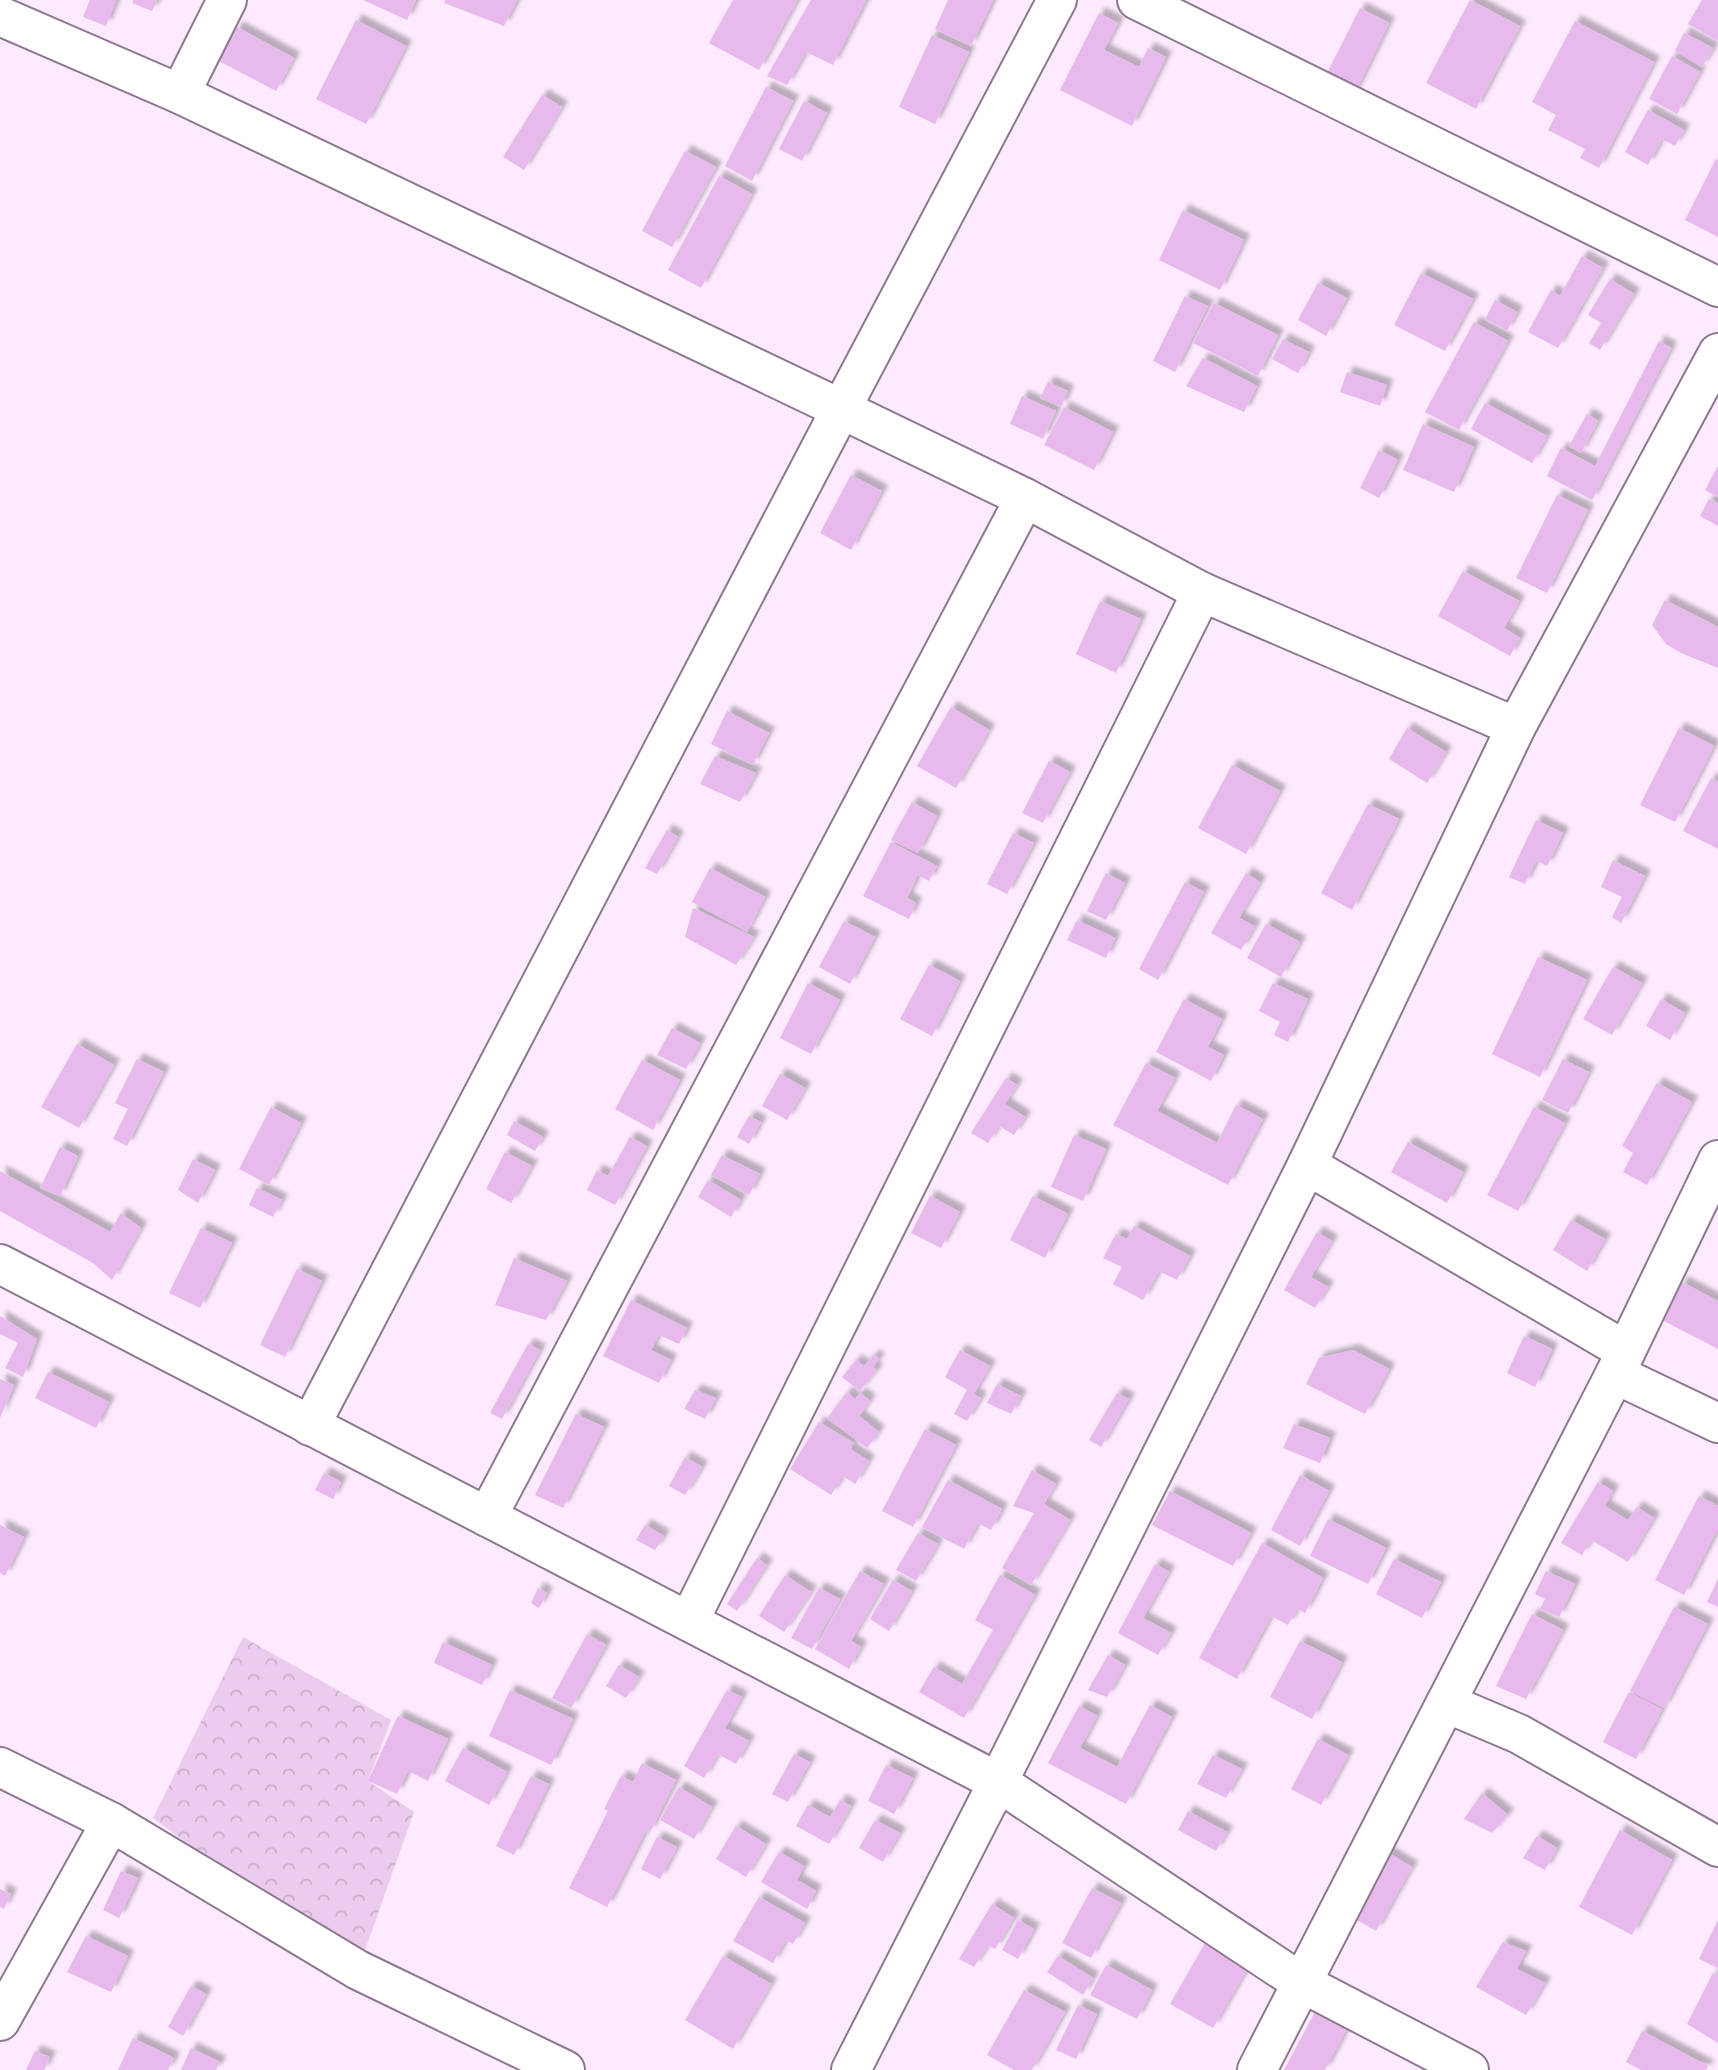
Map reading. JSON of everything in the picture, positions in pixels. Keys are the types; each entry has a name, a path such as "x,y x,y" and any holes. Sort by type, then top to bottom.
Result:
{"street":[{"path":"180,94 227,0"},
{"path":"310,1426 1057,0"},
{"path":"1137,0 1718,287"},
{"path":"0,16 180,94 841,409 1025,498 1202,592 1516,727"},
{"path":"851,2070 1307,1165 1516,727 1718,354"},
{"path":"487,1517 1025,498"},
{"path":"689,1621 1202,592"},
{"path":"1257,2070 1620,1363 1718,1160"},
{"path":"1307,1165 1718,1423"},
{"path":"0,1264 998,1782 1302,1983 1469,2070"},
{"path":"1446,1703 1519,1734 1718,1847"},
{"path":"0,1767 111,1822 358,1970 565,2070"},
{"path":"0,2021 111,1822"}],"green space":[{"path":"243,1637 391,1720 368,1781 414,1812 358,1970 153,1818"}],"building":[{"path":"90,0 116,0 106,26 83,17"},
{"path":"133,0 157,0 152,11 132,3"},
{"path":"363,0 416,0 407,20"},
{"path":"445,0 517,0 504,26 444,3"},
{"path":"733,0 797,0 759,70 709,43"},
{"path":"811,0 866,0 833,65 806,52 787,85 767,76"},
{"path":"948,0 993,0 971,46 935,29"},
{"path":"1470,0 1520,26 1476,109 1426,83"},
{"path":"1702,0 1718,0 1718,41 1688,24"},
{"path":"1360,8 1389,23 1354,94 1324,79"},
{"path":"1099,13 1118,23 1104,50 1139,67 1148,48 1166,57 1132,126 1060,90"},
{"path":"356,20 406,46 366,124 316,99"},
{"path":"1575,21 1654,62 1599,168 1580,158 1585,149 1548,130 1556,115 1532,102"},
{"path":"237,27 294,58 276,91 219,61"},
{"path":"1684,33 1713,48 1702,67 1675,51"},
{"path":"932,35 969,52 935,124 899,107"},
{"path":"1672,56 1700,72 1677,114 1649,99"},
{"path":"766,87 793,101 752,181 725,166"},
{"path":"542,95 562,107 524,170 503,157"},
{"path":"804,101 827,113 802,161 779,149"},
{"path":"1648,110 1684,130 1675,146 1662,139 1648,165 1625,152"},
{"path":"685,151 716,167 672,247 642,231"},
{"path":"1716,159 1718,161 1718,237 1685,220"},
{"path":"719,176 752,194 701,288 668,270"},
{"path":"1183,210 1244,240 1220,290 1159,260"},
{"path":"1582,256 1603,268 1558,348 1528,332 1551,290 1560,296"},
{"path":"1421,273 1473,299 1445,351 1394,325"},
{"path":"1610,279 1634,294 1600,350 1589,343 1601,323 1588,315"},
{"path":"1318,283 1347,298 1326,336 1298,320"},
{"path":"1185,296 1208,306 1175,372 1153,361"},
{"path":"1495,300 1517,312 1507,331 1485,319"},
{"path":"1214,303 1278,335 1258,376 1193,343"},
{"path":"1474,322 1508,341 1459,430 1425,412"},
{"path":"1283,339 1309,352 1298,373 1272,359"},
{"path":"1659,341 1671,348 1592,500 1547,476 1561,448 1595,466"},
{"path":"1203,358 1257,386 1244,412 1186,386"},
{"path":"1347,372 1387,385 1380,406 1340,392"},
{"path":"1048,382 1068,391 1061,407 1040,398"},
{"path":"1022,396 1056,411 1043,439 1010,424"},
{"path":"1485,403 1547,436 1532,463 1471,429"},
{"path":"1064,407 1113,432 1094,470 1044,445"},
{"path":"1587,414 1598,421 1581,453 1569,446"},
{"path":"1423,424 1474,447 1454,492 1403,470"},
{"path":"1379,450 1398,460 1379,498 1360,488"},
{"path":"1718,466 1718,497 1705,490"},
{"path":"851,475 882,491 851,550 820,533"},
{"path":"1557,495 1588,510 1547,593 1516,578"},
{"path":"1709,499 1718,503 1718,526 1700,516"},
{"path":"1463,571 1519,601 1504,628 1520,638 1510,656 1438,616"},
{"path":"1665,600 1718,627 1718,668 1666,644 1652,625"},
{"path":"1100,601 1141,619 1116,673 1076,654"},
{"path":"951,707 989,730 956,788 917,766"},
{"path":"727,711 769,733 753,765 711,744"},
{"path":"1407,728 1446,752 1427,783 1389,759"},
{"path":"1679,728 1714,746 1675,822 1640,805"},
{"path":"715,756 756,773 740,802 700,784"},
{"path":"1049,761 1070,772 1043,823 1022,813"},
{"path":"1232,765 1280,791 1246,854 1198,828"},
{"path":"1711,778 1718,782 1718,849 1683,831"},
{"path":"912,802 937,816 918,853 891,840"},
{"path":"1368,804 1399,819 1352,910 1321,893"},
{"path":"1536,820 1563,833 1547,866 1536,861 1525,884 1509,877"},
{"path":"667,830 678,837 657,874 645,868"},
{"path":"1013,833 1034,843 1007,894 987,884"},
{"path":"891,842 937,866 929,881 918,875 907,898 916,903 909,919 863,896"},
{"path":"1613,860 1645,876 1621,923 1612,917 1622,897 1601,887"},
{"path":"710,868 765,897 747,932 692,902"},
{"path":"1106,873 1125,883 1106,920 1087,911"},
{"path":"1246,873 1260,882 1239,918 1255,926 1241,950 1211,933"},
{"path":"1185,882 1204,892 1158,980 1139,969"},
{"path":"693,908 754,937 736,965 685,937"},
{"path":"1077,920 1115,938 1106,958 1067,940"},
{"path":"844,921 875,937 850,984 819,967"},
{"path":"1266,924 1300,942 1281,977 1247,958"},
{"path":"1538,957 1587,980 1540,1077 1492,1054"},
{"path":"929,965 960,981 932,1036 900,1019"},
{"path":"1613,967 1642,983 1612,1035 1583,1019"},
{"path":"808,983 840,1000 811,1054 780,1038"},
{"path":"1273,983 1308,999 1288,1042 1274,1035 1280,1022 1259,1011"},
{"path":"1184,999 1222,1019 1208,1047 1224,1055 1211,1081 1156,1052"},
{"path":"1661,999 1685,1013 1670,1040 1646,1026"},
{"path":"672,1028 700,1043 686,1069 657,1055"},
{"path":"77,1044 114,1065 79,1128 41,1107"},
{"path":"137,1059 164,1072 127,1146 113,1139 128,1109 115,1103"},
{"path":"1563,1059 1589,1072 1568,1113 1542,1100"},
{"path":"642,1060 680,1080 653,1130 615,1109"},
{"path":"1146,1063 1175,1078 1157,1111 1217,1143 1236,1105 1263,1119 1228,1185 1113,1125"},
{"path":"780,1074 805,1088 787,1120 762,1106"},
{"path":"1006,1078 1017,1085 1005,1104 1025,1117 1014,1135 999,1126 988,1143 971,1133"},
{"path":"1657,1083 1692,1102 1647,1185 1623,1172 1633,1153 1622,1146"},
{"path":"271,1107 301,1123 269,1185 239,1169"},
{"path":"1534,1107 1565,1123 1518,1211 1487,1195"},
{"path":"749,1116 761,1122 749,1144 737,1137"},
{"path":"514,1121 543,1137 535,1151 507,1135"},
{"path":"1074,1135 1106,1149 1083,1201 1051,1187"},
{"path":"630,1137 647,1146 615,1205 587,1190 597,1170 608,1176"},
{"path":"1408,1142 1463,1172 1447,1203 1391,1172"},
{"path":"60,1147 78,1156 60,1196 40,1188"},
{"path":"505,1152 532,1166 511,1203 486,1189"},
{"path":"722,1155 760,1174 749,1195 711,1175"},
{"path":"193,1159 215,1170 198,1203 178,1190"},
{"path":"0,1171 110,1232 121,1213 141,1228 112,1280 93,1263 0,1211"},
{"path":"708,1180 741,1200 731,1217 698,1197"},
{"path":"257,1188 282,1200 273,1217 249,1205"},
{"path":"930,1196 960,1212 941,1248 911,1233"},
{"path":"1033,1196 1068,1214 1045,1258 1010,1240"},
{"path":"1571,1220 1605,1239 1587,1271 1553,1250"},
{"path":"1134,1226 1190,1256 1177,1280 1159,1271 1143,1300 1113,1284 1122,1267 1103,1258 1116,1234 1127,1239"},
{"path":"201,1228 232,1243 200,1308 169,1293"},
{"path":"1317,1232 1332,1241 1311,1277 1328,1287 1315,1308 1284,1290"},
{"path":"514,1258 567,1281 546,1320 495,1305"},
{"path":"297,1269 322,1281 285,1357 260,1345"},
{"path":"1682,1282 1718,1301 1718,1349 1662,1320"},
{"path":"631,1300 687,1328 679,1344 659,1335 651,1350 671,1360 659,1383 603,1356"},
{"path":"0,1316 37,1339 23,1377 5,1368 18,1343 0,1334"},
{"path":"1524,1336 1552,1349 1535,1387 1507,1373"},
{"path":"528,1344 540,1350 502,1419 490,1413"},
{"path":"960,1350 990,1366 974,1394 981,1398 967,1421 954,1414 967,1390 945,1377"},
{"path":"1353,1350 1389,1369 1365,1414 1306,1384 1319,1358"},
{"path":"874,1355 879,1359 873,1367 877,1370 860,1391 842,1377 856,1360 864,1366"},
{"path":"48,1372 109,1402 96,1428 35,1398"},
{"path":"0,1379 14,1385 0,1418"},
{"path":"997,1384 1021,1396 1011,1414 987,1403"},
{"path":"695,1390 716,1398 705,1419 684,1409"},
{"path":"847,1392 855,1399 860,1393 870,1401 859,1416 879,1432 867,1448 827,1418"},
{"path":"1117,1393 1129,1399 1101,1447 1089,1440"},
{"path":"576,1414 604,1427 563,1508 535,1495"},
{"path":"819,1422 854,1443 850,1449 869,1461 855,1484 843,1476 831,1495 790,1469"},
{"path":"1294,1424 1330,1438 1320,1463 1283,1448"},
{"path":"925,1429 956,1445 913,1527 882,1511"},
{"path":"685,1457 702,1467 685,1495 669,1486"},
{"path":"1032,1470 1056,1484 1044,1504 1070,1520 1031,1585 1002,1568 1034,1513 1013,1506"},
{"path":"324,1473 341,1482 333,1499 315,1490"},
{"path":"1300,1475 1329,1491 1300,1546 1271,1530"},
{"path":"948,1480 1002,1509 991,1530 978,1523 964,1549 922,1527"},
{"path":"1598,1482 1613,1491 1605,1506 1628,1520 1637,1507 1654,1518 1628,1562 1591,1540 1582,1555 1561,1543"},
{"path":"1170,1491 1251,1533 1233,1566 1152,1525"},
{"path":"1699,1496 1718,1506 1718,1528 1684,1595 1655,1580"},
{"path":"1328,1519 1386,1548 1368,1584 1310,1556"},
{"path":"0,1525 24,1537 5,1576 0,1573"},
{"path":"645,1525 664,1536 655,1550 636,1540"},
{"path":"918,1533 938,1544 916,1581 896,1570"},
{"path":"1262,1543 1323,1578 1305,1613 1297,1609 1288,1625 1271,1616 1237,1679 1199,1658"},
{"path":"757,1558 767,1565 737,1611 727,1604"},
{"path":"1394,1559 1441,1582 1422,1618 1376,1594"},
{"path":"1155,1564 1169,1572 1143,1618 1171,1633 1158,1655 1118,1633"},
{"path":"860,1571 884,1584 851,1641 861,1647 849,1669 815,1649"},
{"path":"1546,1571 1575,1584 1559,1617 1540,1609 1545,1599 1535,1594"},
{"path":"785,1575 811,1592 784,1632 759,1616"},
{"path":"1000,1575 1035,1595 964,1718 919,1692 934,1667 962,1684 993,1630 975,1620"},
{"path":"1718,1579 1718,1607 1707,1602"},
{"path":"893,1580 912,1591 889,1631 870,1619"},
{"path":"538,1588 547,1593 539,1608 531,1603"},
{"path":"819,1588 840,1599 812,1649 791,1638"},
{"path":"1674,1607 1708,1624 1664,1708 1630,1691"},
{"path":"1532,1614 1563,1630 1526,1699 1496,1686"},
{"path":"587,1634 606,1645 571,1708 552,1698"},
{"path":"1300,1641 1342,1662 1312,1719 1270,1697"},
{"path":"443,1642 492,1665 482,1685 434,1663"},
{"path":"1108,1655 1125,1665 1107,1697 1088,1690"},
{"path":"619,1665 639,1677 626,1698 606,1686"},
{"path":"510,1690 573,1719 551,1765 489,1736"},
{"path":"727,1690 742,1697 725,1728 749,1741 736,1764 718,1754 704,1778 684,1766"},
{"path":"1629,1692 1662,1709 1636,1759 1603,1742"},
{"path":"1150,1705 1172,1717 1126,1804 1048,1763 1079,1706 1097,1716 1080,1748 1117,1767"},
{"path":"398,1716 448,1739 428,1781 408,1771 397,1794 368,1781"},
{"path":"1318,1739 1348,1755 1321,1805 1291,1789"},
{"path":"463,1748 507,1772 489,1805 445,1781"},
{"path":"794,1754 810,1762 788,1802 772,1794"},
{"path":"1213,1755 1242,1769 1226,1798 1197,1784"},
{"path":"642,1763 676,1780 650,1832 646,1830 607,1907 569,1888 608,1811 604,1809 621,1776 633,1782"},
{"path":"886,1765 913,1778 894,1814 868,1801"},
{"path":"531,1776 549,1784 514,1855 496,1846"},
{"path":"679,1787 712,1807 694,1839 660,1820"},
{"path":"1482,1793 1508,1815 1492,1833 1464,1819"},
{"path":"840,1800 851,1806 829,1844 796,1826 808,1805 830,1817"},
{"path":"1188,1811 1227,1832 1216,1851 1178,1830"},
{"path":"875,1820 900,1833 883,1862 859,1848"},
{"path":"736,1826 766,1844 746,1877 716,1859"},
{"path":"1620,1830 1672,1860 1632,1935 1579,1907"},
{"path":"1537,1836 1557,1848 1545,1870 1523,1858"},
{"path":"657,1837 677,1847 660,1879 641,1869"},
{"path":"779,1852 804,1866 797,1880 816,1891 807,1909 761,1882"},
{"path":"1387,1852 1412,1867 1376,1931 1350,1916"},
{"path":"121,1871 138,1878 119,1918 103,1910"},
{"path":"1092,1888 1121,1903 1091,1958 1062,1943"},
{"path":"0,1889 11,1894 4,1909 0,1907"},
{"path":"759,1897 805,1923 793,1944 786,1940 773,1963 733,1941"},
{"path":"992,1904 1014,1918 995,1949 988,1945 974,1967 959,1959"},
{"path":"1018,1920 1034,1929 1018,1959 1002,1950"},
{"path":"1718,1920 1718,1968 1699,1959"},
{"path":"86,1936 128,1956 111,1992 67,1972"},
{"path":"1208,1938 1250,1963 1213,2028 1170,2004"},
{"path":"1503,1942 1526,1951 1517,1969 1545,1983 1526,2015 1476,1987"},
{"path":"723,1956 771,1984 733,2049 685,2020"},
{"path":"1058,1956 1093,1978 1083,1995 1047,1972"},
{"path":"1106,1965 1152,1990 1137,2019 1090,1995"},
{"path":"1713,1973 1718,1975 1718,2043 1687,2024"},
{"path":"191,1986 206,1994 183,2036 168,2027"},
{"path":"1024,1990 1065,2012 1032,2070 1014,2070 987,2055"},
{"path":"1323,1997 1347,2028 1325,2070 1284,2070"},
{"path":"1078,2005 1097,2014 1076,2059 1056,2050"},
{"path":"1642,2031 1708,2066 1706,2070 1641,2070 1626,2062"},
{"path":"133,2038 174,2058 168,2070 118,2070"},
{"path":"191,2048 220,2062 216,2070 181,2070"},
{"path":"35,2051 50,2057 44,2070 26,2070"}]}
